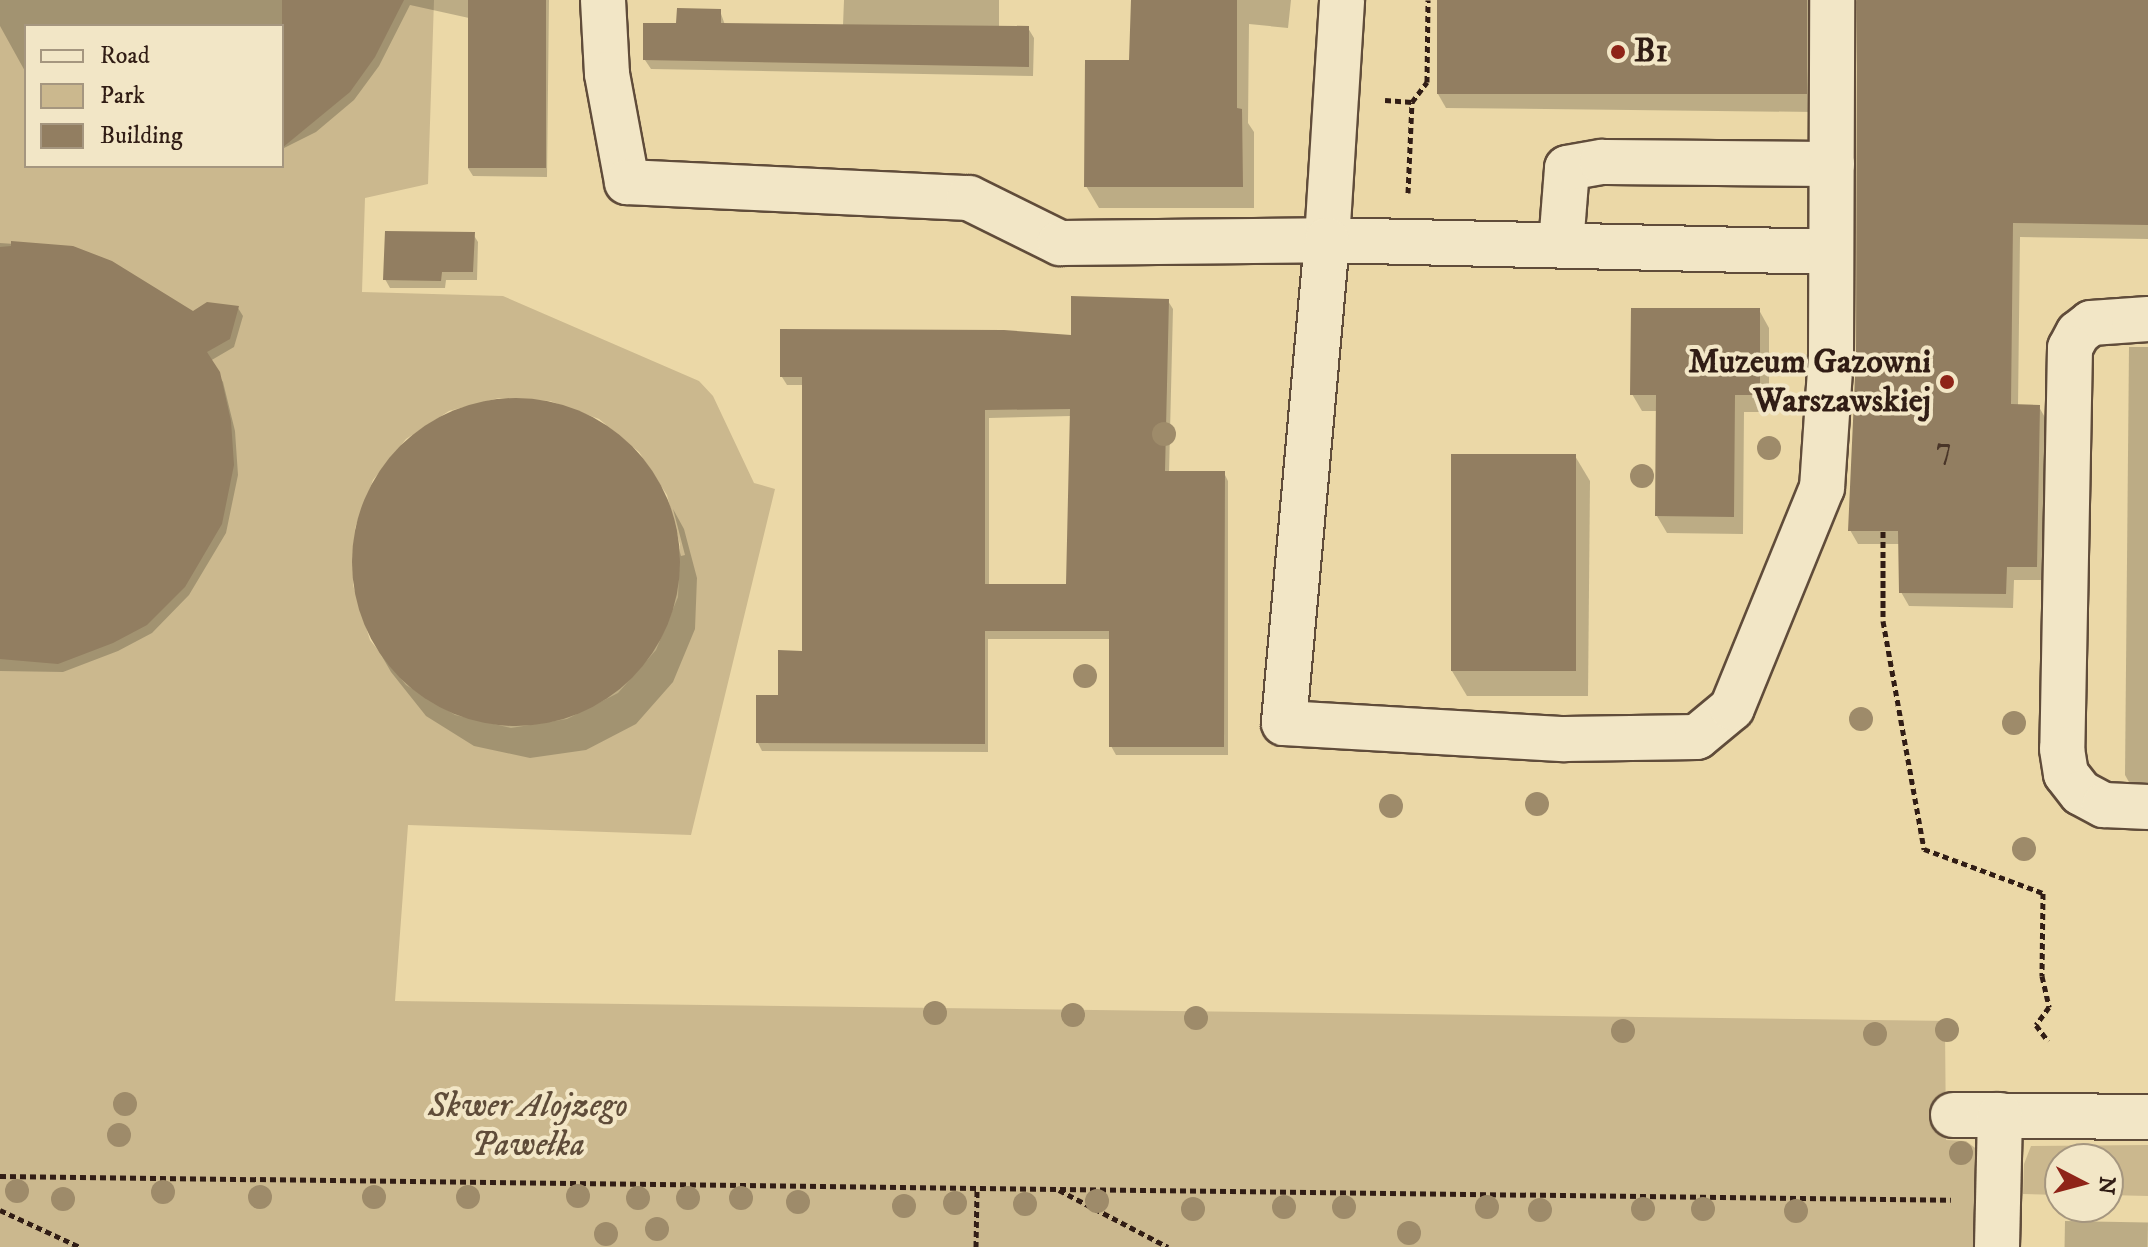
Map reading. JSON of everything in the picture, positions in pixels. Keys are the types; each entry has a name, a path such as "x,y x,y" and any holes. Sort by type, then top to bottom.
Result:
{"street":[{"path":"603,0 607,74 627,182 969,198 1060,243 1327,240 1831,252"},
{"path":"1342,0 1327,240 1284,723 1565,739 1697,737 1732,708 1822,488 1831,355 1832,0"},
{"path":"1561,245 1567,168 1602,162 1832,164"},
{"path":"2148,319 2091,323 2078,333 2070,348 2062,749 2066,774 2081,793 2104,805 2148,807"},
{"path":"1953,1115 2148,1117"},
{"path":"1997,1247 2000,1115"}],"path":[{"path":"1405,242 1412,102 1427,82 1428,0"},
{"path":"1883,531 1883,621 1924,849 2043,893 2042,976 2049,1007 2036,1025 2048,1041"},
{"path":"0,1176 1957,1200"},
{"path":"976,1247 977,1189"},
{"path":"1059,1189 1168,1247"},
{"path":"0,1210 80,1247"}],"green space":[{"name":"Skwer Alojzego Pawełka","path":"0,0 434,0 428,184 365,198 362,292 503,296 699,381 713,396 754,483 775,489 691,835 408,825 395,1001 1951,1021 1945,1027 1946,1140 1966,1141 1979,1151 1983,1247 0,1247","holes":["499,398 550,401 599,419 639,452 667,495 680,545 678,597 656,650 618,693 567,719 511,728 455,715 406,685 370,640 353,585 355,528 373,480 406,439 449,411"]},
{"path":"2124,1145 2148,1145 2148,1196 2124,1195"},
{"path":"2031,1146 2044,1146 2044,1195 2023,1194 2024,1164"}],"building":[{"path":"282,0 404,0 375,57 350,92 284,146"},
{"path":"468,0 546,0 546,168 468,168"},
{"path":"1131,0 1237,0 1237,108 1242,109 1243,187 1084,187 1085,60 1129,60"},
{"name":"B1","path":"1437,0 1807,0 1807,94 1437,94"},
{"path":"1857,0 2148,0 2148,225 2013,223 2011,404 2040,405 2037,567 2007,567 2006,594 1899,593 1898,531 1848,531 1856,355"},
{"path":"677,8 721,9 721,23 1029,26 1029,67 643,60 643,23 676,23"},
{"path":"385,231 475,232 473,272 442,272 441,281 383,280"},
{"path":"11,241 73,246 112,261 193,311 207,302 239,306 230,339 207,352 220,372 231,421 234,465 222,524 185,587 147,625 113,643 58,664 0,659 0,247 11,246"},
{"path":"1071,296 1169,299 1165,471 1225,471 1224,747 1109,747 1109,631 985,631 985,744 756,743 756,695 778,695 778,650 802,651 802,377 780,377 780,329 1004,330 1071,335","holes":["1070,409 1066,584 985,584 985,410"]},
{"path":"1631,308 1760,308 1760,395 1735,395 1734,517 1655,516 1656,395 1630,395"},
{"path":"516,398 564,405 579,411 607,426 632,446 652,471 667,499 673,514 680,562 673,610 667,625 652,653 632,678 607,698 579,713 564,719 516,726 468,719 453,713 425,698 400,678 380,653 365,625 359,610 352,562 359,514 365,499 380,471 400,446 425,426 453,411 468,405"},
{"path":"1451,454 1576,454 1576,671 1451,671"}],"place":[{"name":"B1","path":"1618,52"},
{"name":"Muzeum Gazowni Warszawskiej","path":"1947,382"}]}
